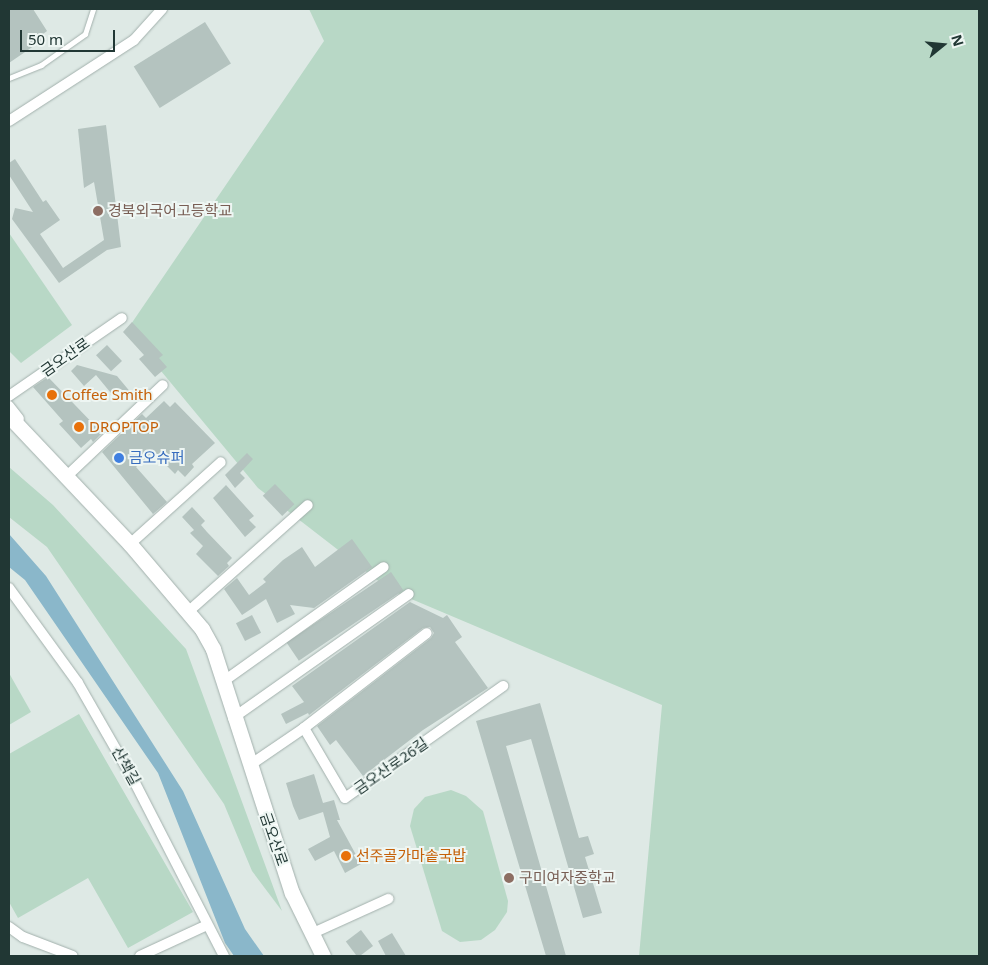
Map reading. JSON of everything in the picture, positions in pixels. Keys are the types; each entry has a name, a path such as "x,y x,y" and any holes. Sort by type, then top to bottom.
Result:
{"street":[{"path":"9,122 134,40 162,9"},
{"name":"금오산로","path":"9,396 122,318"},
{"path":"67,476 163,385"},
{"path":"9,406 41,447"},
{"name":"금오산로","path":"9,416 41,447 189,611 213,649 292,893 323,956"},
{"path":"130,544 221,462"},
{"path":"189,611 308,505"},
{"path":"224,681 384,567"},
{"name":"산책길","path":"9,588 78,683 133,779 224,956"},
{"path":"234,718 409,594"},
{"path":"250,765 304,728 427,633"},
{"name":"금오산로26길","path":"304,728 345,798 503,686"},
{"path":"311,934 388,899"},
{"path":"140,956 207,925"},
{"path":"9,927 23,937 74,956"}],"lane":[{"path":"9,78 41,65 85,34 92,9"}],"green space":[{"path":"309,9 979,9 979,956 639,956 662,705 390,590 258,488 127,330 324,41"},
{"path":"9,233 72,325 21,363 9,351"},
{"path":"9,467 53,505 186,649 282,911 252,871 224,804 47,547 9,517"},
{"path":"9,673 31,712 9,725"},
{"path":"79,714 193,912 128,948 88,878 18,918 9,902 9,754"},
{"path":"451,790 466,796 483,811 508,901 507,912 495,930 481,940 460,942 442,931 410,826 414,809 425,797"}],"water":[{"path":"9,534 46,576 183,791 245,929 264,956 234,956 225,943 158,773 25,580 9,567"}],"building":[{"path":"9,9 33,9 47,31 43,34 44,39 9,63"},
{"path":"205,22 231,64 160,108 134,67"},
{"path":"106,125 121,247 107,250 59,283 12,219 15,208 33,212 9,175 9,163 15,159 43,202 46,200 60,220 40,234 63,268 104,240 94,182 84,188 78,129"},
{"path":"132,322 163,355 159,358 167,367 155,377 139,359 144,355 123,332"},
{"path":"107,345 122,361 111,371 96,355"},
{"path":"77,365 117,376 132,394 124,401 118,394 115,398 96,375 84,386 71,371"},
{"path":"48,377 102,433 93,442 91,439 81,448 59,424 63,421 33,387"},
{"path":"164,401 170,407 175,402 215,443 192,464 194,467 185,477 178,470 175,474 153,452 136,467 167,502 153,514 102,452 142,414 146,418"},
{"path":"247,453 253,459 240,473 245,478 235,488 225,475"},
{"path":"275,484 294,504 282,516 263,496"},
{"path":"226,485 254,516 249,520 256,527 245,537 213,498"},
{"path":"192,507 205,521 201,525 232,558 227,563 229,566 218,576 196,554 203,546 190,533 194,530 182,517"},
{"path":"352,539 372,567 314,608 290,605 295,614 277,623 266,599 242,615 224,589 237,578 249,595 266,582 263,579 283,560 302,547 315,567"},
{"path":"391,572 403,590 299,661 287,642"},
{"path":"410,602 443,618 447,615 462,637 455,642 488,688 423,730 363,776 336,740 330,745 317,726 431,638 434,633 430,627 423,628 309,715 308,713 286,724 281,714 304,702 292,686"},
{"path":"252,615 261,633 245,641 236,623"},
{"path":"540,703 579,838 588,836 594,854 585,857 602,913 583,918 531,739 506,746 566,956 546,956 476,721"},
{"path":"314,774 323,803 334,800 340,820 337,820 361,864 345,873 334,851 315,861 308,849 330,837 323,812 299,820 293,806 286,783"},
{"path":"361,930 373,946 360,956 357,956 346,941"},
{"path":"392,933 406,956 386,956 378,941"}],"place":[{"name":"경북외국어고등학교","path":"98,211"},
{"name":"Coffee Smith","path":"52,395"},
{"name":"DROPTOP","path":"79,427"},
{"name":"금오슈퍼","path":"119,458"},
{"name":"선주골가마솥국밥","path":"346,856"},
{"name":"구미여자중학교","path":"509,878"}]}
